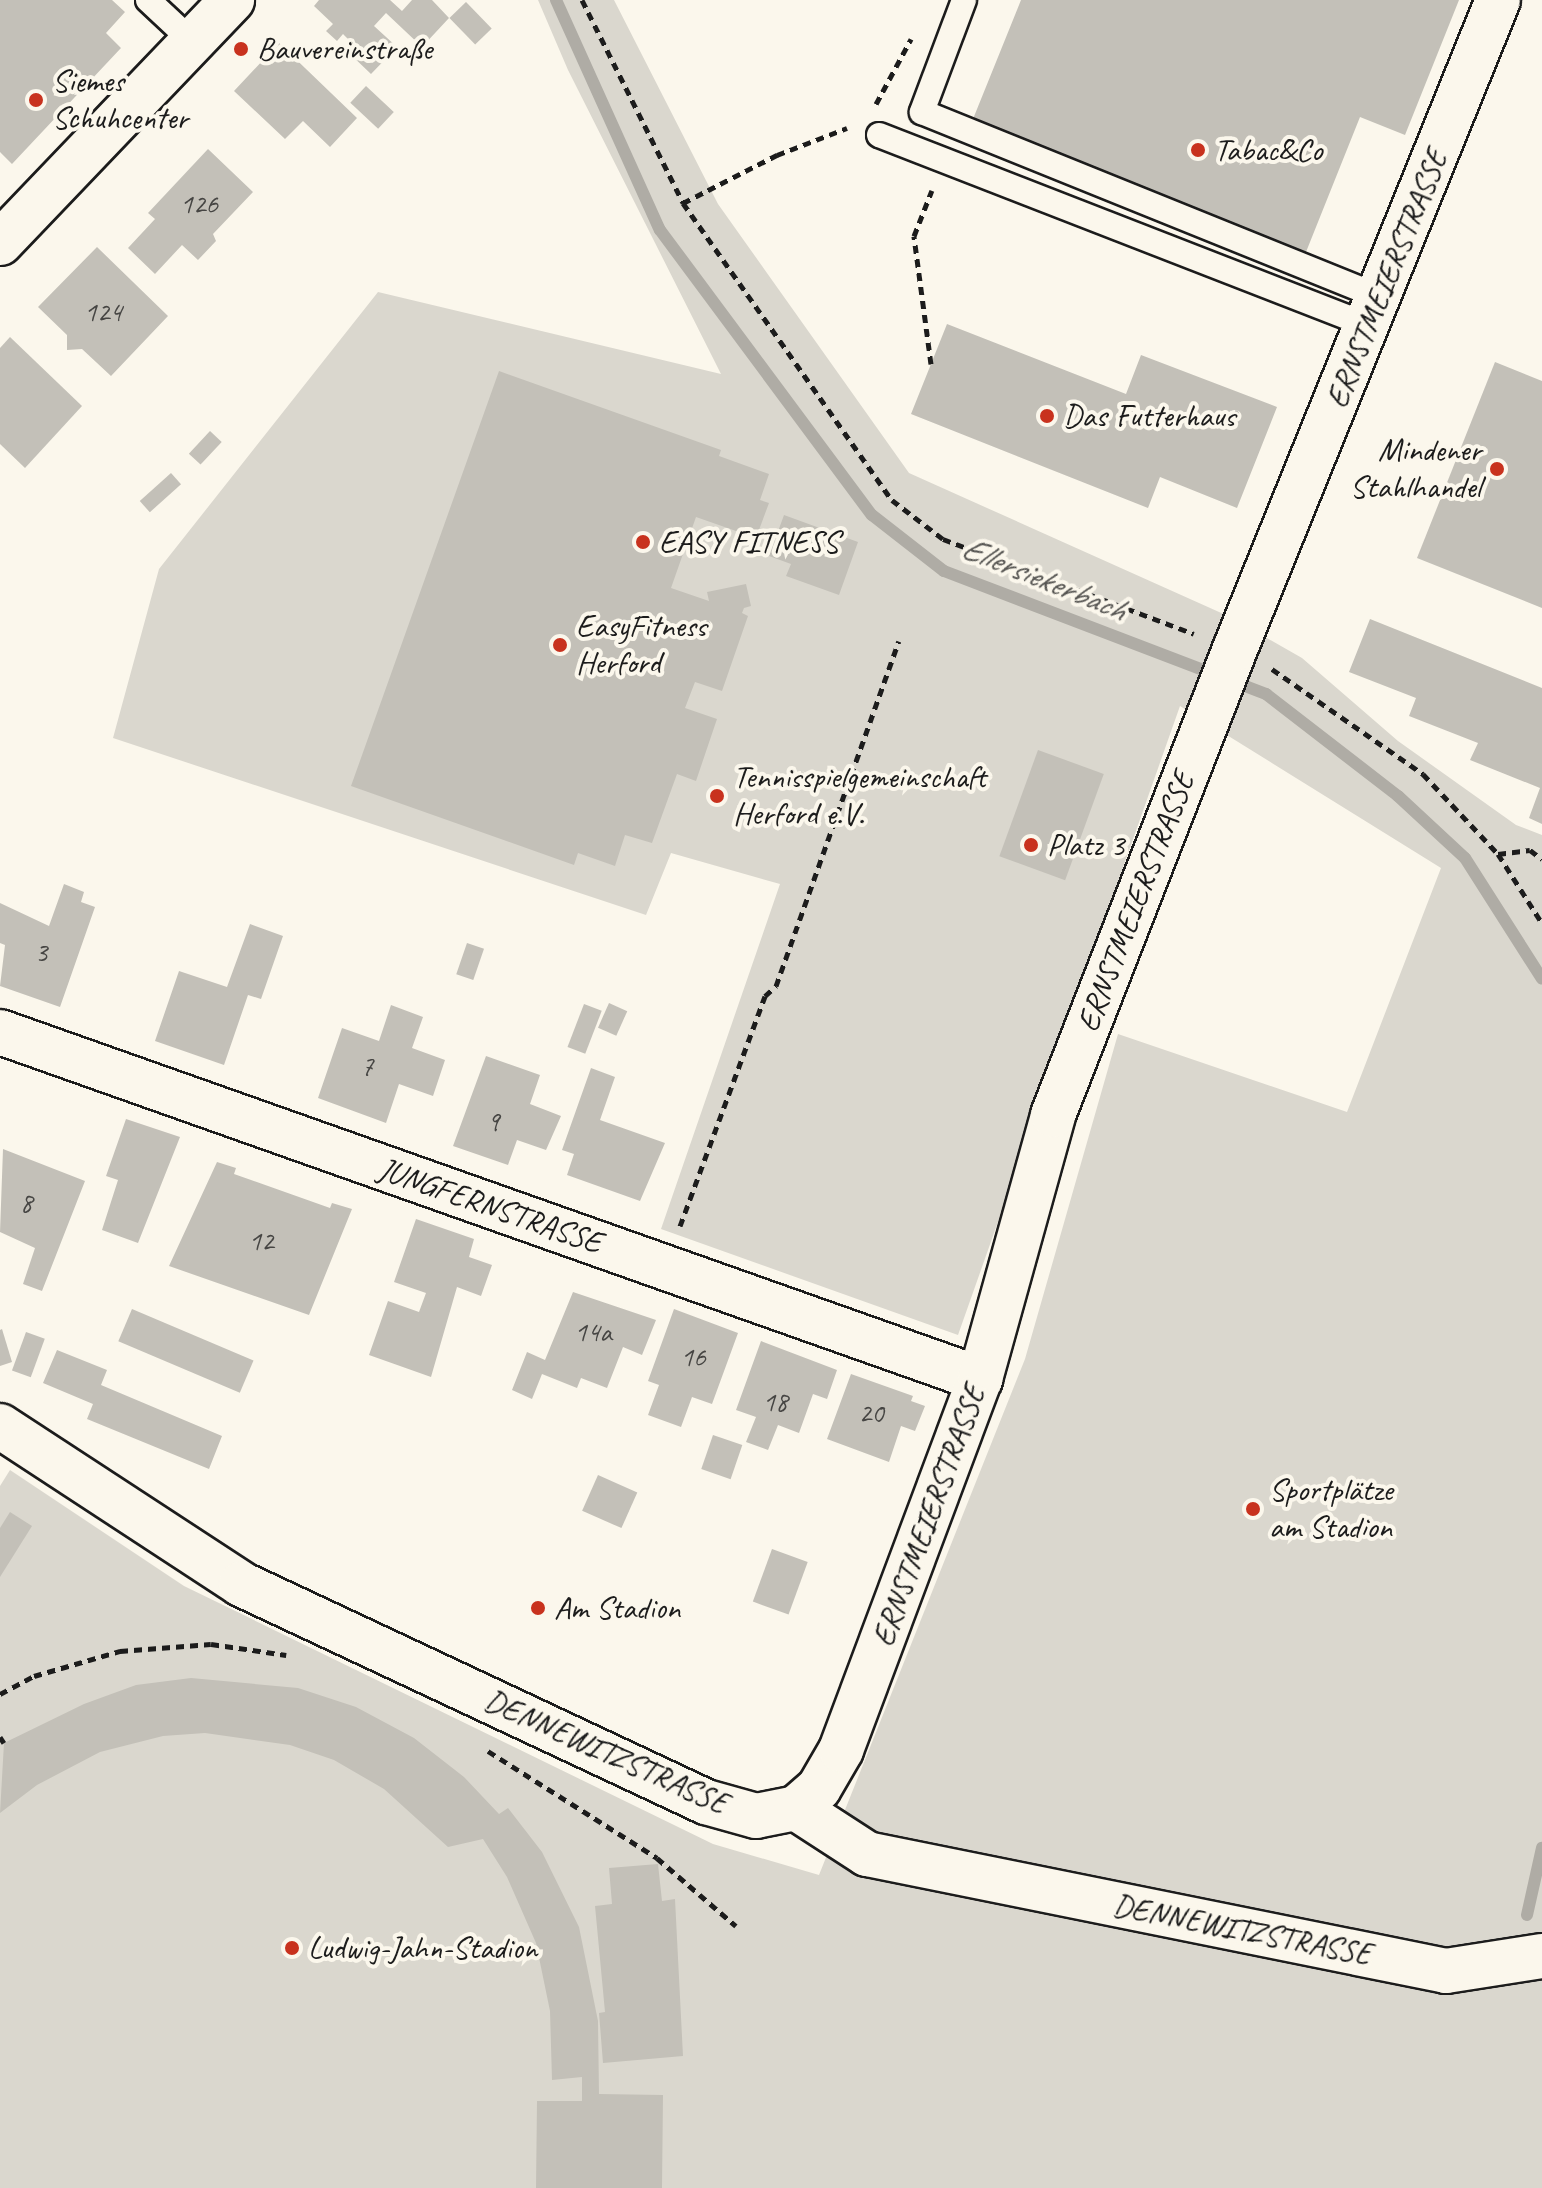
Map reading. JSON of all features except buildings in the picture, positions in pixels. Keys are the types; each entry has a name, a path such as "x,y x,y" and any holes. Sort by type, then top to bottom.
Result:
{"street":[{"path":"0,243 232,0"},
{"name":"ERNSTMEIERSTRASSE","path":"796,1808 819,1788 841,1750 980,1379 1053,1115 1206,722 1375,312 1498,0"},
{"name":"JUNGFERNSTRASSE","path":"0,1032 980,1379"},
{"name":"DENNEWITZSTRASSE","path":"0,1426 264,1595 706,1802 756,1816 796,1808 867,1854 1446,1971 1542,1956"}],"lane":[{"path":"148,0 192,41"},
{"path":"964,0 922,112 1375,312"},
{"path":"879,135 1375,312"}],"path":[{"path":"582,0 683,203 892,500 943,539 1233,655 1266,665 1423,774 1498,854 1542,923"},
{"path":"661,1266 691,1204 765,996 776,986 899,641"},
{"path":"1498,854 1530,850 1542,859"},
{"path":"0,1694 34,1676 120,1651 211,1644 289,1655"},
{"path":"0,1737 4,1743"},
{"path":"486,1750 657,1858 736,1926"}],"shaded area":[{"path":"538,0 614,0 718,204 909,473 1228,616 1302,658 1398,741 1516,825 1542,835 1542,2188 0,2188 0,1486 10,1470 184,1586 713,1844 819,1875 1025,1359 1118,1034 1347,1112 1441,868 1180,706 958,1335 661,1229 780,884 671,853 646,915 113,738 159,569 378,292 721,374 568,70"}],"waterway":[{"name":"Ellersiekerbach","path":"556,0 660,230 872,515 944,571 1266,694 1398,796 1465,858 1542,979"},
{"name":"Ellersiekerbach","path":"1527,1915 1542,1848"}],"place":[{"name":"Bauvereinstraße","path":"241,49"},
{"name":"Siemes Schuhcenter","path":"36,100"},
{"name":"Tabac&Co","path":"1198,150"},
{"name":"Das Futterhaus","path":"1047,416"},
{"name":"Mindener Stahlhandel","path":"1497,469"},
{"name":"EASY FITNESS","path":"643,542"},
{"name":"EasyFitness Herford","path":"560,645"},
{"name":"Tennisspielgemeinschaft Herford e.V.","path":"717,796"},
{"name":"Platz 3","path":"1031,845"},
{"name":"Sportplätze am Stadion","path":"1253,1509"},
{"name":"Am Stadion","path":"538,1608"},
{"name":"Ludwig-Jahn-Stadion","path":"292,1948"}]}
